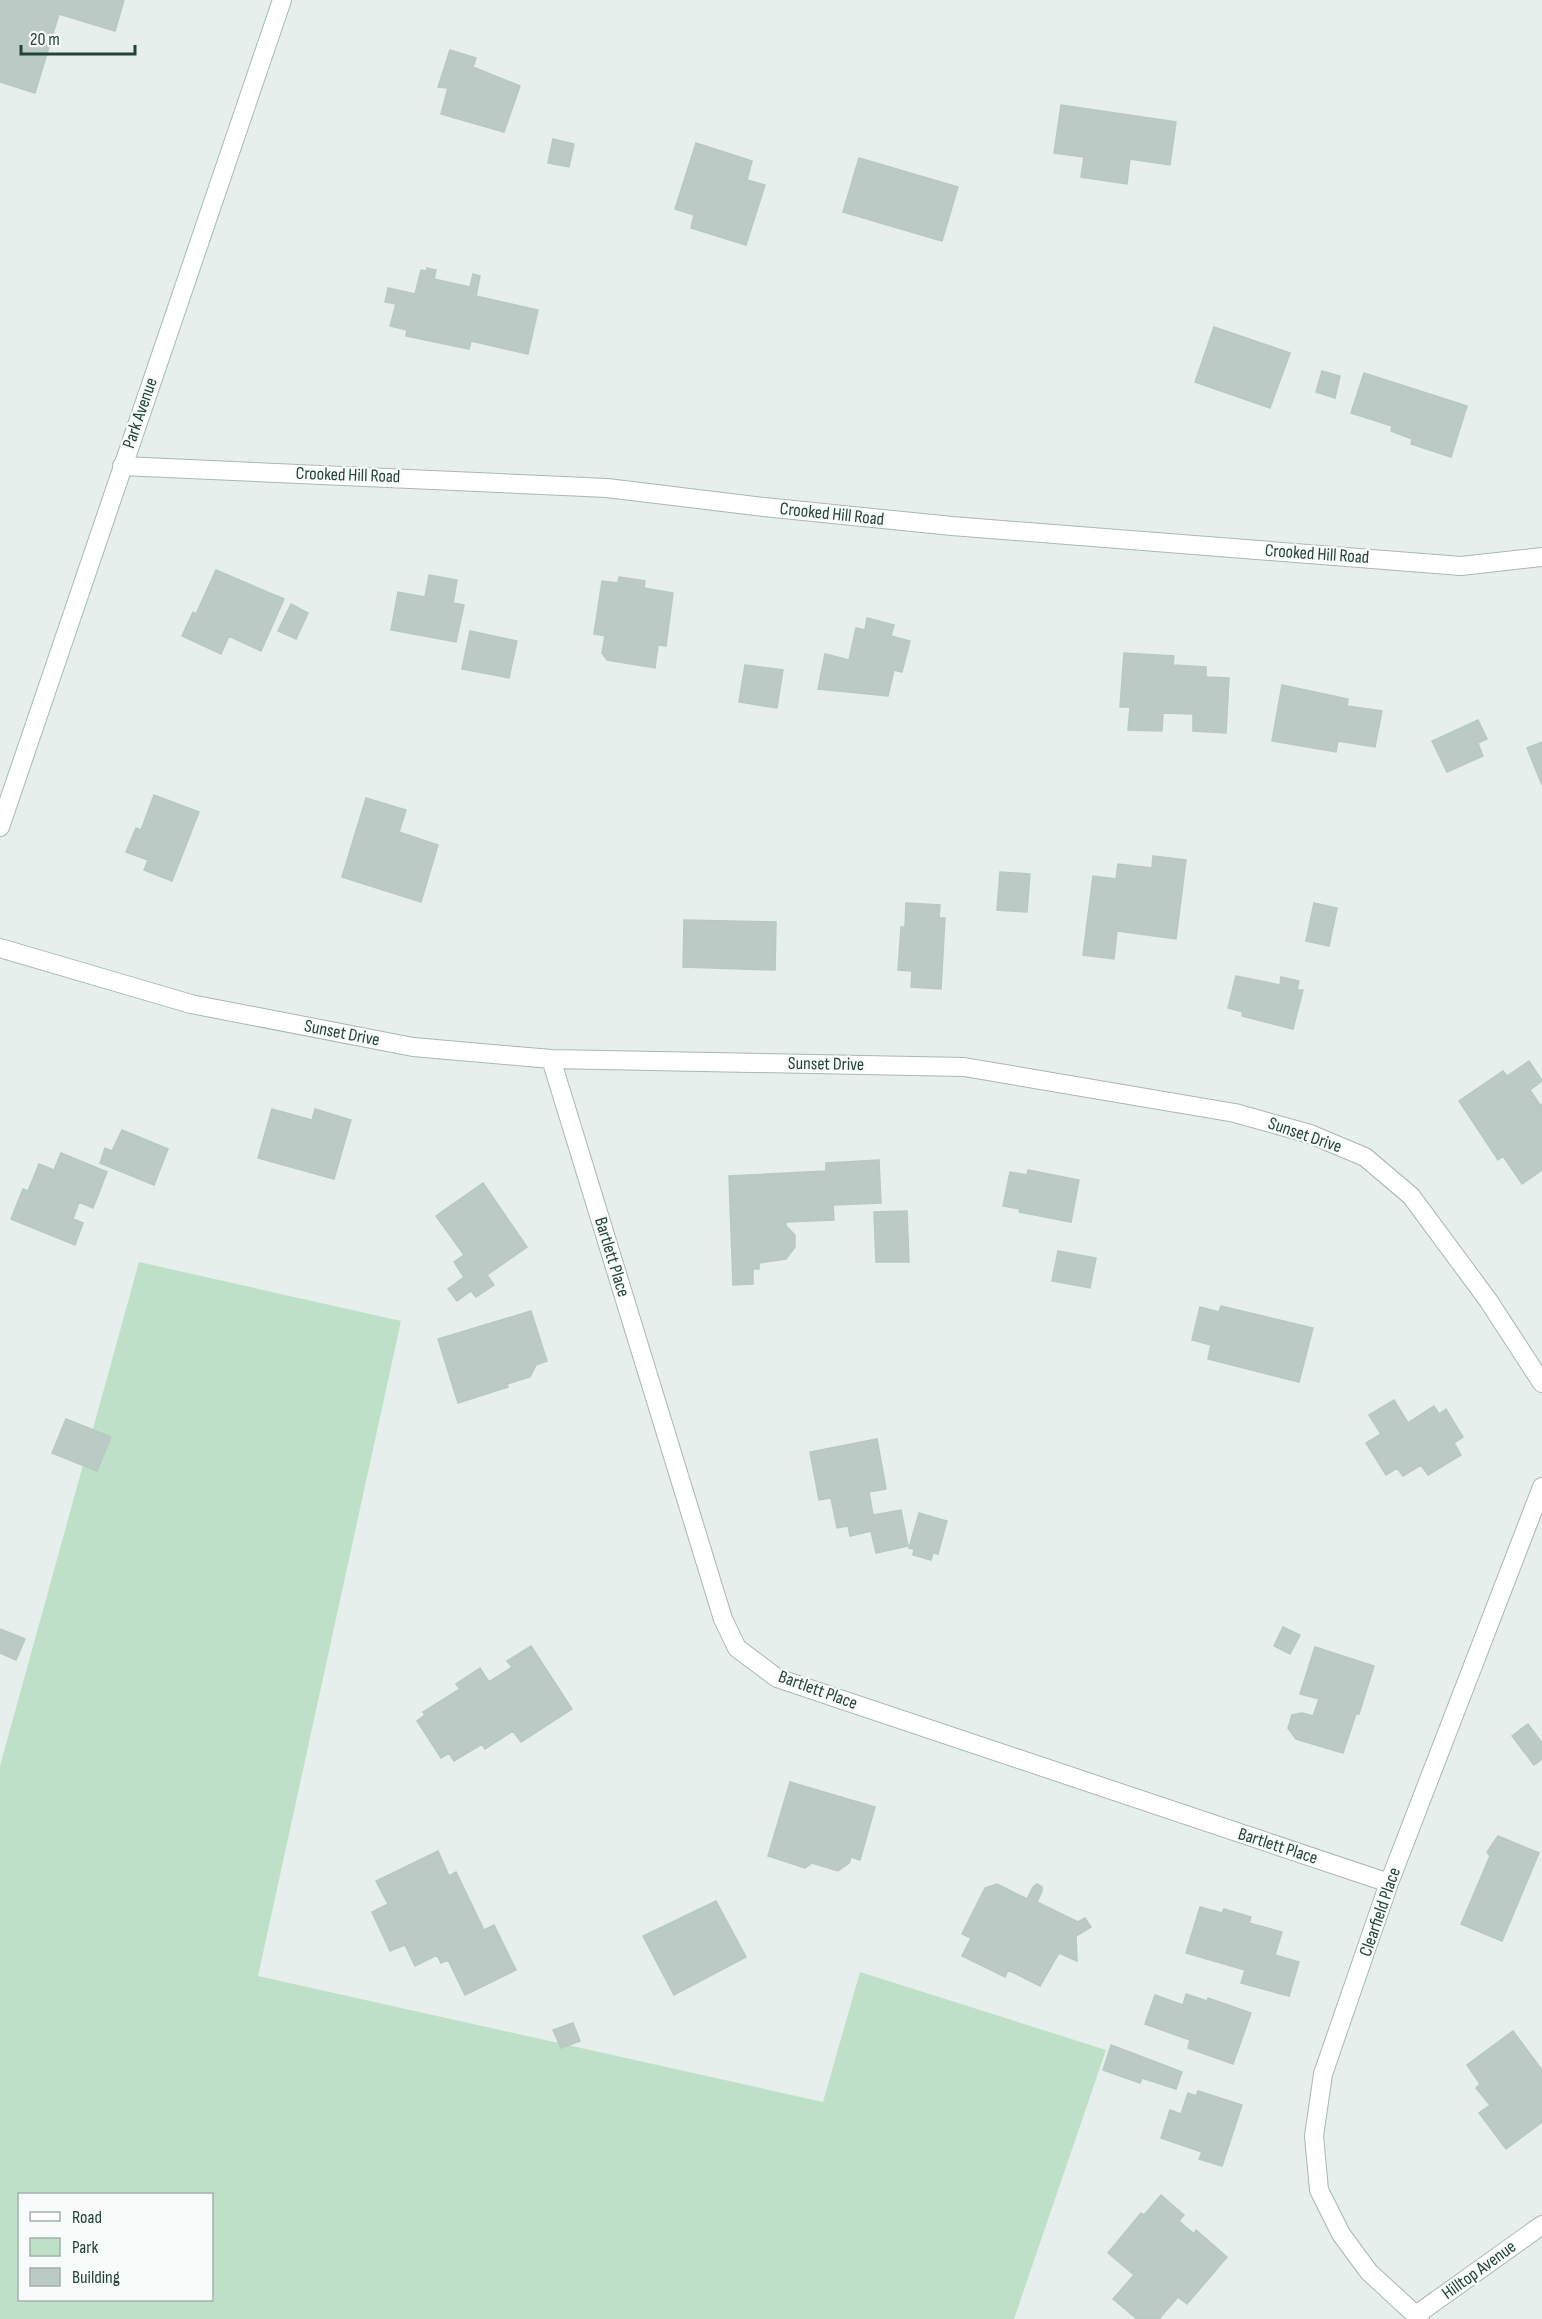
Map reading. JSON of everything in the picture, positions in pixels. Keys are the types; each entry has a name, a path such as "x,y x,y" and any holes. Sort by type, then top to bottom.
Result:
{"street":[{"name":"Park Avenue","path":"0,827 282,0"},
{"name":"Crooked Hill Road","path":"122,466 607,488 952,526 1461,566 1542,557"},
{"name":"Sunset Drive","path":"0,948 191,1004 414,1047 551,1059 963,1067 1236,1113 1310,1134 1365,1157 1411,1196 1488,1300 1542,1383"},
{"name":"Bartlett Place","path":"551,1059 723,1619 737,1648 777,1678 1389,1883"},
{"name":"Clearfield Place","path":"1418,2317 1370,2272 1341,2234 1319,2190 1314,2136 1323,2074 1389,1883 1542,1487"},
{"name":"Hilltop Avenue","path":"1418,2317 1542,2225"}],"green space":[{"path":"139,1262 401,1321 258,1976 823,2102 860,1972 1106,2050 1014,2319 0,2319 0,1766"}],"building":[{"path":"0,0 124,0 115,31 59,14 35,93 0,82"},
{"path":"450,50 476,58 473,67 520,86 504,132 441,114 448,88 438,87"},
{"path":"1061,105 1176,122 1170,165 1130,159 1127,184 1081,177 1084,157 1054,153"},
{"path":"553,139 574,144 569,167 548,163"},
{"path":"696,143 752,161 747,180 765,185 746,245 691,228 694,215 675,209"},
{"path":"859,158 958,187 942,241 843,212"},
{"path":"427,268 436,270 434,279 470,287 473,274 480,276 476,296 538,310 528,354 471,341 469,349 406,336 407,330 390,326 396,304 385,302 388,288 415,294 421,270 427,271"},
{"path":"1214,327 1290,353 1270,408 1195,382"},
{"path":"1322,371 1340,376 1335,398 1316,392"},
{"path":"1364,373 1467,406 1451,457 1411,444 1412,439 1391,431 1392,426 1351,413"},
{"path":"216,570 284,599 261,651 229,636 221,654 182,636 193,612 196,614"},
{"path":"429,575 457,580 453,603 464,605 456,642 391,630 398,592 425,597"},
{"path":"619,577 645,581 644,588 673,593 666,646 658,645 655,668 607,660 602,653 605,636 594,634 602,581 618,583"},
{"path":"291,604 308,613 296,639 278,631"},
{"path":"867,618 894,625 891,636 910,641 902,672 894,670 888,696 818,689 825,654 849,660 856,628 865,630"},
{"path":"470,631 517,641 509,678 462,669"},
{"path":"1124,653 1174,656 1173,665 1206,667 1206,677 1229,678 1226,733 1193,731 1193,714 1163,713 1162,731 1128,730 1130,707 1120,707"},
{"path":"745,665 783,670 777,708 739,702"},
{"path":"1282,685 1348,699 1347,706 1382,711 1375,747 1338,741 1336,752 1272,741"},
{"path":"1478,720 1487,739 1478,743 1483,756 1447,772 1432,741"},
{"path":"1542,742 1542,785 1527,748"},
{"path":"154,795 199,812 172,881 144,870 148,860 126,852 136,828 141,830"},
{"path":"366,798 406,810 399,832 438,845 421,902 342,877"},
{"path":"1153,856 1186,860 1176,939 1117,931 1114,959 1083,955 1093,876 1116,879 1118,864 1152,868"},
{"path":"1000,872 1030,874 1027,912 997,910"},
{"path":"906,903 940,905 939,918 945,918 941,989 911,987 912,971 898,970 901,927 905,927"},
{"path":"1314,903 1337,908 1329,946 1306,941"},
{"path":"684,920 776,922 775,970 683,967"},
{"path":"1236,976 1280,985 1281,977 1299,981 1297,990 1303,990 1293,1029 1242,1016 1243,1012 1228,1008"},
{"path":"1529,1061 1542,1081 1530,1090 1540,1105 1542,1104 1542,1170 1522,1184 1503,1156 1498,1160 1459,1101 1503,1071 1507,1076"},
{"path":"272,1109 312,1120 315,1109 351,1120 334,1179 258,1158"},
{"path":"122,1130 168,1149 154,1185 100,1163 105,1148 112,1151"},
{"path":"61,1153 107,1172 93,1208 79,1202 73,1219 83,1223 75,1245 11,1219 23,1189 28,1191 39,1164 54,1170"},
{"path":"879,1160 881,1203 833,1205 834,1220 786,1222 786,1226 795,1235 795,1247 786,1259 759,1263 759,1269 753,1269 753,1284 733,1285 729,1176 826,1171 826,1163"},
{"path":"1028,1170 1079,1180 1071,1222 1019,1212 1020,1209 1003,1206 1010,1172 1027,1175"},
{"path":"483,1183 527,1247 487,1275 494,1285 476,1297 471,1291 457,1301 448,1289 464,1277 454,1262 464,1255 436,1216"},
{"path":"907,1211 909,1262 876,1262 874,1212"},
{"path":"1058,1251 1096,1258 1090,1288 1052,1281"},
{"path":"1221,1306 1313,1328 1299,1382 1208,1359 1211,1345 1192,1340 1200,1307 1219,1312"},
{"path":"531,1311 547,1361 536,1365 530,1377 507,1384 508,1387 458,1403 438,1339"},
{"path":"1394,1400 1408,1423 1434,1406 1439,1414 1446,1409 1463,1437 1454,1443 1461,1455 1428,1475 1421,1465 1403,1476 1397,1468 1386,1475 1366,1443 1381,1434 1369,1415"},
{"path":"66,1419 111,1437 97,1471 52,1453"},
{"path":"877,1439 886,1489 869,1492 873,1515 901,1510 908,1546 876,1553 871,1531 850,1536 848,1526 837,1528 831,1498 819,1500 810,1452"},
{"path":"919,1513 947,1521 938,1554 933,1553 931,1560 913,1555 914,1549 909,1548"},
{"path":"1283,1627 1300,1635 1290,1654 1274,1646"},
{"path":"0,1629 25,1639 16,1660 0,1653"},
{"path":"531,1646 572,1709 521,1742 513,1731 485,1749 482,1744 454,1761 449,1753 441,1758 417,1721 425,1715 423,1712 460,1689 456,1684 480,1668 489,1682 512,1667 507,1661"},
{"path":"1315,1647 1374,1666 1359,1714 1356,1714 1343,1753 1296,1739 1288,1728 1292,1715 1302,1713 1313,1716 1319,1699 1300,1694"},
{"path":"1528,1724 1542,1743 1542,1759 1534,1765 1512,1736"},
{"path":"790,1782 875,1807 860,1860 851,1857 849,1863 838,1871 812,1863 805,1868 768,1856"},
{"path":"1498,1836 1539,1853 1502,1941 1461,1924 1490,1856 1487,1852"},
{"path":"438,1851 449,1876 456,1872 484,1930 494,1925 516,1970 465,1995 448,1960 441,1963 437,1955 415,1966 405,1945 390,1951 372,1912 388,1904 376,1881"},
{"path":"997,1884 1027,1899 1037,1884 1042,1887 1042,1891 1037,1902 1078,1922 1085,1918 1091,1927 1076,1936 1077,1961 1059,1953 1040,1986 1008,1970 1005,1977 962,1956 971,1938 962,1934 985,1888"},
{"path":"716,1901 746,1957 674,1995 643,1936"},
{"path":"1200,1907 1222,1913 1224,1909 1251,1917 1249,1923 1282,1932 1275,1955 1299,1962 1289,1996 1241,1983 1245,1970 1186,1953"},
{"path":"1186,1994 1207,2001 1208,1998 1251,2013 1233,2064 1188,2048 1190,2040 1145,2024 1155,1995 1183,2005"},
{"path":"573,2023 580,2041 561,2048 553,2030"},
{"path":"1513,2031 1542,2070 1542,2122 1506,2149 1479,2113 1490,2105 1476,2088 1480,2084 1467,2065"},
{"path":"1111,2045 1182,2072 1176,2089 1142,2078 1140,2083 1103,2070"},
{"path":"1198,2091 1242,2105 1222,2166 1199,2159 1202,2152 1161,2138 1170,2110 1181,2114 1188,2093 1196,2096"},
{"path":"1161,2195 1184,2215 1179,2221 1194,2234 1196,2230 1227,2257 1187,2304 1178,2297 1159,2319 1137,2319 1113,2299 1134,2275 1108,2253 1141,2213 1144,2215"}]}
